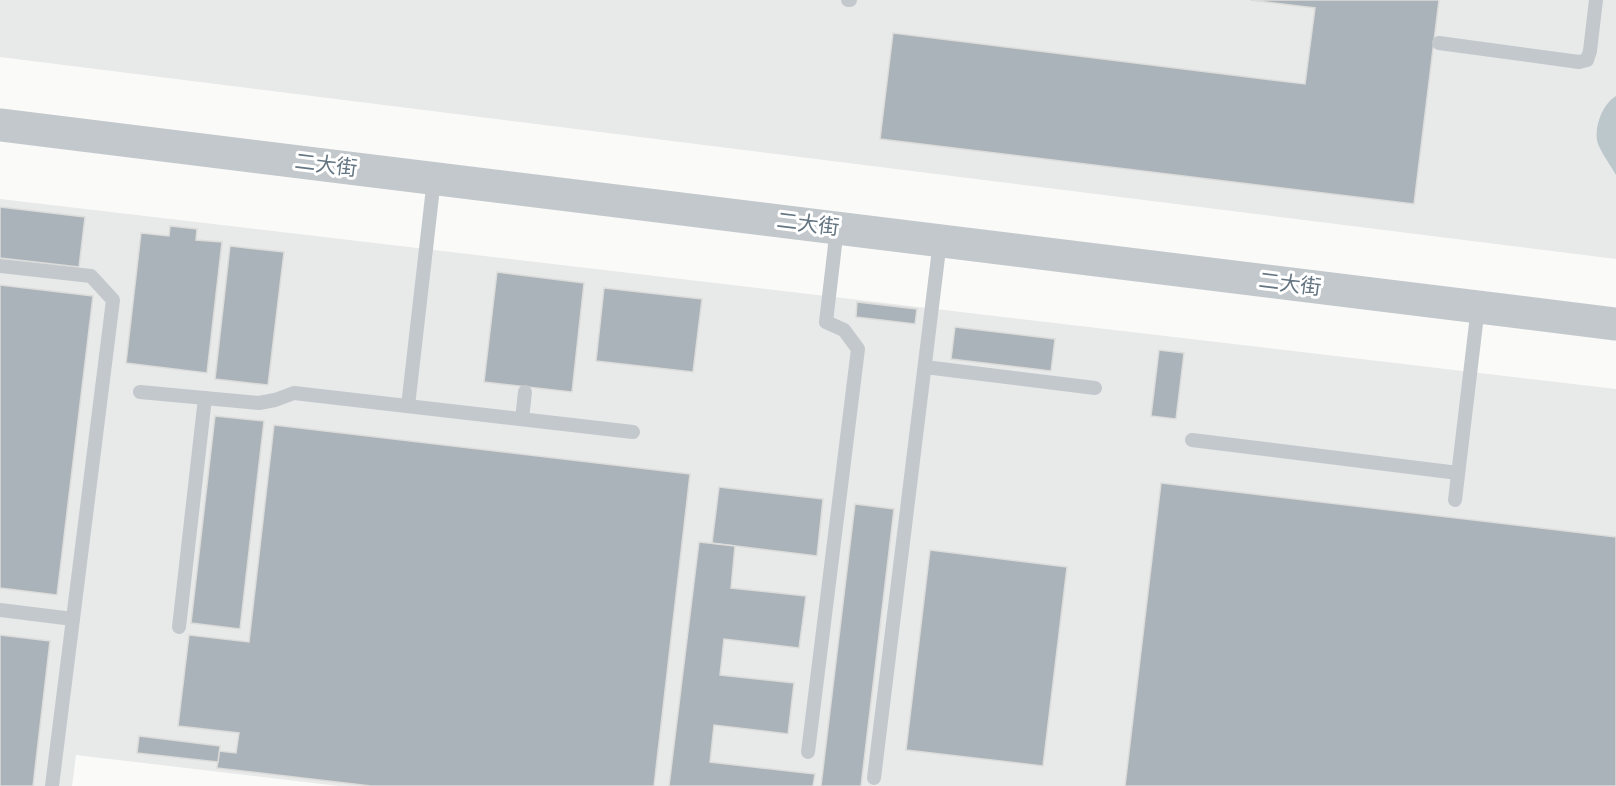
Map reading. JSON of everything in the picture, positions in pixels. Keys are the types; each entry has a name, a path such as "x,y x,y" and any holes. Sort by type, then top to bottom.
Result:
{"street":[{"name":"二大街","path":"0,125 1616,324"}],"lane":[{"path":"1439,44 1579,62 1587,60 1596,0"},
{"path":"408,406 434,178"},
{"path":"808,752 858,349 844,330 826,322 837,228"},
{"path":"874,778 940,241"},
{"path":"0,266 90,276 113,300 52,786"},
{"path":"1455,500 1478,307"},
{"path":"925,367 1095,388"},
{"path":"140,392 259,403 294,393 633,432"},
{"path":"522,419 525,392"},
{"path":"179,627 206,398"},
{"path":"1192,440 1458,473"},
{"path":"0,609 73,619"}],"shaded area":[{"path":"0,0 1616,0 1616,259 0,57"},
{"path":"1616,96 1616,175 1600,148 1597,134 1604,109"},
{"path":"0,199 1616,389 1616,786 339,786 76,755 72,786 0,786"}],"building":[{"path":"1250,0 1439,0 1414,204 880,139 893,33 1305,84 1315,8"},
{"path":"0,207 85,217 79,267 0,258"},
{"path":"170,226 197,229 196,240 222,242 207,373 126,363 141,233 169,236"},
{"path":"230,246 284,252 268,385 215,379"},
{"path":"497,272 584,283 572,392 484,382"},
{"path":"0,285 93,296 57,595 0,588"},
{"path":"604,288 702,299 693,372 596,361"},
{"path":"857,302 917,309 915,324 856,317"},
{"path":"955,327 1055,339 1051,371 951,359"},
{"path":"1159,350 1184,353 1176,419 1151,416"},
{"path":"215,416 264,421 240,629 191,623"},
{"path":"274,425 690,474 654,786 371,786 217,768 219,751 236,753 239,733 178,726 189,635 249,642"},
{"path":"1161,483 1616,537 1616,786 1125,786"},
{"path":"719,487 823,499 817,556 712,543"},
{"path":"855,504 894,509 861,786 821,786"},
{"path":"699,542 735,546 731,588 806,596 799,648 724,639 720,675 794,683 788,734 714,725 710,762 815,774 813,786 669,786"},
{"path":"930,550 1067,567 1043,766 906,750"},
{"path":"0,635 50,641 33,786 0,786"},
{"path":"139,736 220,746 218,762 137,753"}]}
